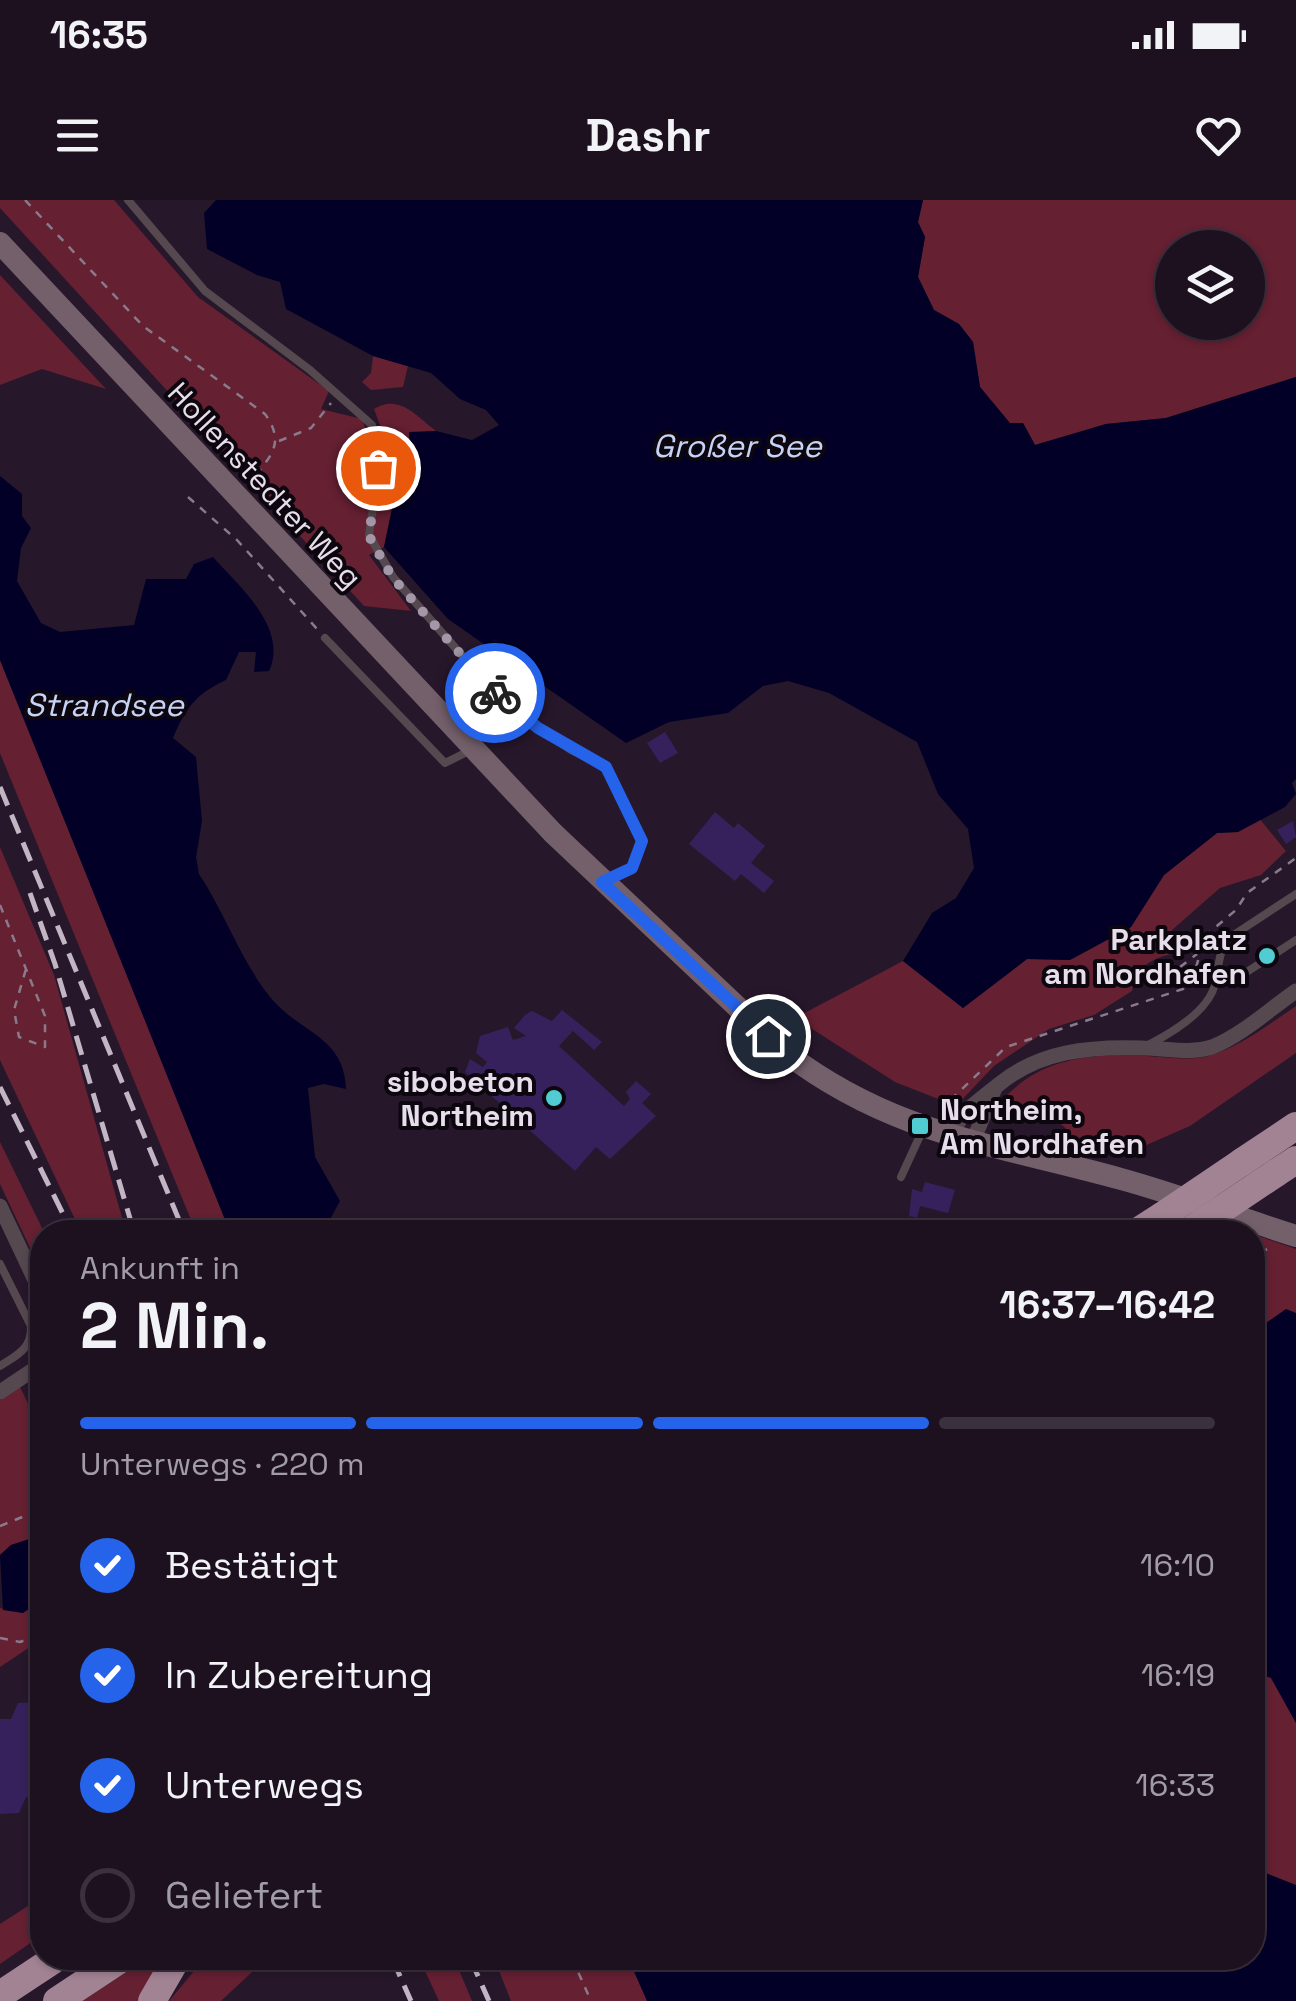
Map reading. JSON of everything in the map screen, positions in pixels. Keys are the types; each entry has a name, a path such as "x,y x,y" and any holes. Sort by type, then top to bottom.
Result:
{"highway":[{"path":"1156,1220 1296,1126"},
{"path":"1206,1220 1286,1166"},
{"path":"0,1995 38,1970"},
{"path":"57,2001 104,1970"},
{"path":"152,2001 170,1970"}],"main road":[{"name":"Hollenstedter Weg","path":"0,243 602,882 786,1054 864,1105 929,1121 1247,1220"},
{"name":"Hollenstedter Weg","path":"1265,1226 1296,1236"}],"street":[{"path":"961,1133 995,1088 1018,1067 1042,1056 1143,1048 1180,1051 1213,1046 1296,991"},
{"path":"961,1133 995,1088"},
{"path":"0,1206 30,1270"},
{"path":"0,1392 30,1372"}],"lane":[{"path":"128,200 205,291 372,425 378,468 369,536 392,577 503,702 571,750 606,767 618,789 642,841 640,857 632,868 602,882"},
{"path":"326,638 444,763 474,749"},
{"path":"1143,1048 1169,1034 1206,1004 1222,947 1229,938 1296,894"},
{"path":"1236,979 1296,940"},
{"path":"902,1177 929,1121"},
{"path":"0,1264 30,1324"},
{"path":"0,1366 26,1348 30,1340"}],"path":[{"path":"25,200 144,326 265,414 276,429 275,452 245,488"},
{"path":"277,442 311,428 338,394"},
{"path":"188,496 237,540 326,638"},
{"path":"961,1133 929,1121 1006,1048 1182,989 1195,971 1205,936 1236,910 1247,893 1296,858"},
{"path":"0,905 26,969 45,1016 45,1047 20,1037 14,1010 26,969"},
{"path":"1164,968 1180,968 1199,953"},
{"path":"0,1526 30,1514"},
{"path":"0,1638 20,1642 30,1638"},
{"path":"577,1970 591,2001"}],"shaded area":[{"path":"0,200 114,200 198,297 329,391 321,409 362,419 372,447 387,444 374,409 383,405 407,408 436,431 409,433 412,472 394,499 384,547 369,555 411,611 364,606 0,208"},
{"path":"923,200 1296,200 1296,377 1166,418 1106,424 1035,445 1023,423 1010,424 980,387 973,342 959,324 934,310 918,277 925,237 918,222"},
{"path":"0,275 106,389 42,369 0,385"},
{"path":"373,356 408,366 403,387 371,390 362,382 371,373"},
{"path":"0,660 225,1220 191,1220 0,753"},
{"path":"1259,818 1286,851 1261,875 1220,888 1172,930 1171,954 1145,966 1132,991 1094,1015 1049,1029 994,1066 956,1106 895,1082 795,1018 903,961 963,1008 1027,959 1070,960 1131,927 1164,875 1217,833 1238,832"},
{"path":"0,847 54,975 123,1220 75,1220 0,1060"},
{"path":"1296,1006 1296,1053 1190,1126 1119,1157 1076,1143 1063,1125 1044,1114 999,1104 1030,1077 1066,1062 1105,1056 1208,1056 1243,1041"},
{"path":"0,1142 38,1220 30,1220 30,1248 0,1184"},
{"path":"1265,1238 1296,1249 1296,2001 511,2001 499,1970 1265,1970"},
{"path":"20,1387 30,1407 30,1539 11,1545 0,1555 0,1400"},
{"path":"30,1603 30,1647 0,1667 0,1608 23,1613"},
{"path":"30,1905 30,1943 0,1964 0,1924"},
{"path":"130,1970 159,1970 139,2001 82,2001"},
{"path":"195,1970 254,1970 221,2001 169,2001"},
{"path":"425,1970 459,1970 472,2001 439,2001"}],"water":[{"name":"Großer See","path":"216,200 923,200 918,222 925,237 918,277 934,310 959,324 973,342 980,387 1010,423 1023,423 1035,445 1106,424 1166,418 1296,377 1296,779 1292,783 1296,794 1285,807 1238,832 1217,833 1164,875 1131,927 1070,960 1027,959 963,1008 903,961 932,913 956,898 974,868 968,829 938,794 917,742 829,693 788,681 763,686 728,713 669,722 626,743 448,619 384,547 394,499 412,472 409,432 436,431 472,440 499,425 486,410 460,399 431,373 373,356 286,309 280,282 257,275 207,249 204,213"},
{"name":"Strandsee","path":"0,476 22,494 22,516 31,528 21,548 17,581 41,623 60,632 134,625 146,579 186,579 194,564 213,557 267,623 273,655 269,671 254,672 256,652 239,652 226,680 193,703 173,738 196,757 202,821 196,857 199,874 270,997 329,1046 343,1071 346,1089 324,1084 308,1088 315,1157 340,1201 330,1220 225,1220 0,660"},
{"path":"1286,1309 1296,1313 1296,1723 1271,1678 1265,1676 1265,1324"},
{"path":"30,1539 30,1608 23,1613 3,1610 0,1555 11,1545"},
{"path":"1265,1873 1296,1885 1296,2001 647,2001 633,1970 1265,1970"}],"building":[{"path":"665,732 678,753 660,763 647,743"},
{"path":"715,812 734,828 738,823 765,846 751,863 774,881 764,893 741,874 735,881 689,844"},
{"path":"1293,821 1296,837 1286,844 1277,830"},
{"name":"sibobeton Northeim","path":"562,1010 602,1042 594,1050 573,1031 559,1046 624,1106 630,1099 626,1092 636,1081 651,1094 642,1103 656,1116 610,1159 596,1147 575,1171 465,1072 470,1059 483,1067 487,1062 476,1053 480,1036 508,1027 513,1040 526,1036 514,1028 525,1015 532,1011 552,1021"},
{"path":"925,1182 955,1190 948,1213 920,1206 917,1218 909,1216 912,1189 922,1192"},
{"path":"30,1702 30,1797 26,1797 19,1813 0,1814 0,1719 11,1719 18,1703"}],"railway":[{"path":"0,787 179,1220"},
{"path":"30,893 55,964 130,1220"},
{"path":"0,1087 66,1220"},
{"path":"397,1970 411,2001"},
{"path":"475,1970 489,2001"}],"way so far":[{"path":"378,468 369,536 392,577 495,693"}],"place":[{"name":"Parkplatz am Nordhafen","path":"1267,956"},
{"name":"sibobeton Northeim","path":"554,1098"},
{"name":"Northeim, Am Nordhafen","path":"920,1126"}],"route":[{"path":"495,693 538,728 606,767 642,841 640,857 632,868 602,882 768,1036"}]}
